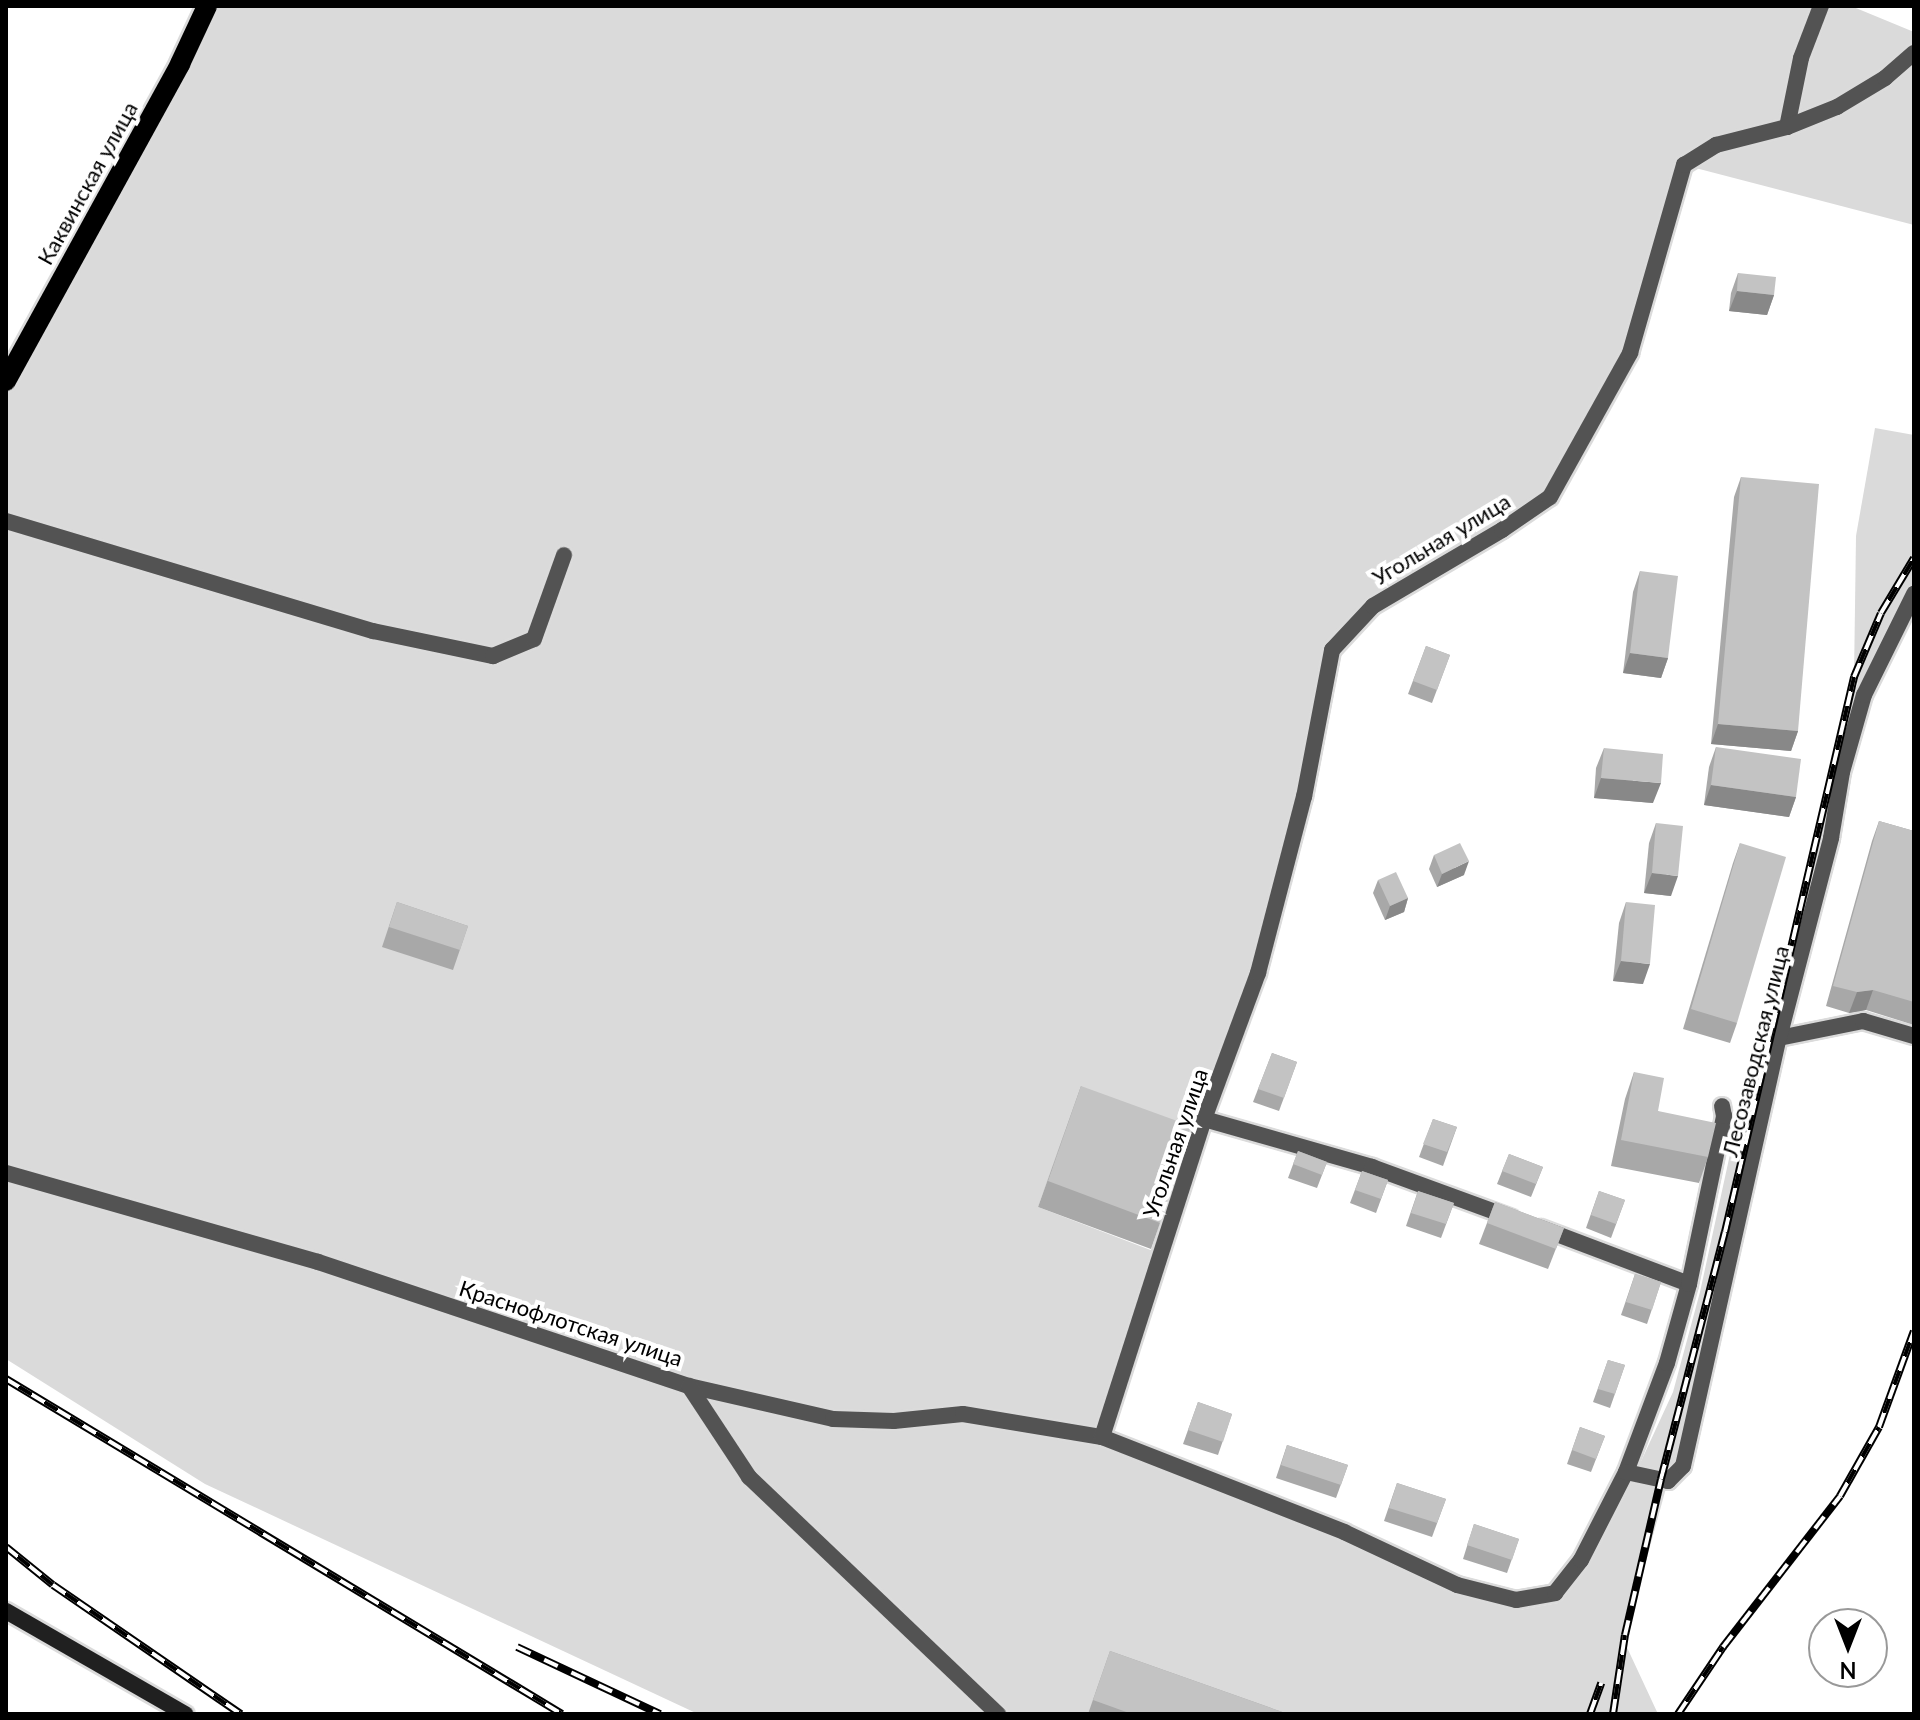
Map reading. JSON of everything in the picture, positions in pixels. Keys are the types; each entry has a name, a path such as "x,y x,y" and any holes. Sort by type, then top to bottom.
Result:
{"main road":[{"name":"Каквинская улица","path":"6,381 180,64 207,6"},
{"path":"6,1611 185,1714"}],"street":[{"path":"1787,127 1801,58 1821,6"},
{"name":"Угольная улица","path":"1102,1437 1204,1119 1258,973 1304,797 1332,650 1373,606 1502,530 1550,497 1630,353 1684,165 1716,145 1787,127 1837,107 1885,78 1914,53"},
{"path":"6,521 373,631 493,656 534,639 564,555"},
{"name":"Лесозаводская улица","path":"1626,1472 1668,1481 1683,1466 1779,1038 1831,838 1842,772 1864,695 1914,594"},
{"path":"1779,1038 1863,1021 1914,1036"},
{"path":"689,1386 833,1419 894,1421 963,1414 1102,1437 1344,1532 1457,1585 1516,1600 1555,1593 1581,1560 1626,1472 1667,1363 1689,1284 1724,1116 1722,1106"},
{"path":"1204,1119 1372,1167 1689,1284"},
{"name":"Краснофлотская улица","path":"6,1173 318,1262 689,1386 749,1477 998,1714"}],"shaded area":[{"path":"207,6 1851,6 1914,32 1914,225 1684,165 1630,353 1550,497 1373,606 1332,650 1304,797 1192,1157 1072,1113 1038,1207 1161,1254 1102,1438 1344,1532 1460,1595 1519,1610 1558,1603 1584,1570 1625,1496 1673,1392 1700,1292 1737,1122 1759,1126 1691,1439 1668,1481 1624,1641 1658,1714 698,1714 205,1484 6,1359 6,381"},
{"path":"1875,428 1914,435 1914,594 1864,695 1854,677 1856,536"}],"building":[{"path":"1738,273 1776,277 1774,295 1737,291"},
{"path":"1741,477 1819,484 1798,731 1718,724"},
{"path":"1640,571 1678,576 1668,658 1630,653"},
{"path":"1426,646 1450,655 1437,690 1413,681"},
{"path":"1716,747 1801,759 1796,797 1711,785"},
{"path":"1604,748 1663,754 1661,783 1601,778"},
{"path":"1879,821 1914,831 1914,1002 1873,990 1857,992 1833,986"},
{"path":"1656,823 1683,826 1678,876 1652,873"},
{"path":"1460,843 1469,861 1442,874 1434,855"},
{"path":"1740,843 1786,857 1737,1023 1691,1009"},
{"path":"1396,872 1408,898 1390,906 1378,880"},
{"path":"397,902 468,926 460,950 389,927"},
{"path":"1626,902 1655,905 1650,964 1621,961"},
{"path":"1272,1053 1297,1062 1284,1098 1258,1089"},
{"path":"1634,1072 1664,1078 1658,1111 1716,1123 1708,1157 1621,1140"},
{"path":"1081,1086 1191,1126 1160,1223 1048,1181"},
{"path":"1433,1119 1457,1127 1447,1152 1423,1144"},
{"path":"1298,1151 1327,1162 1322,1175 1293,1164"},
{"path":"1509,1154 1543,1167 1536,1184 1502,1171"},
{"path":"1362,1171 1388,1180 1381,1199 1355,1190"},
{"path":"1418,1191 1454,1203 1446,1224 1411,1213"},
{"path":"1599,1191 1625,1200 1616,1224 1591,1215"},
{"path":"1495,1202 1564,1228 1556,1249 1487,1223"},
{"path":"1635,1274 1661,1282 1652,1310 1626,1302"},
{"path":"1608,1360 1625,1365 1615,1394 1598,1389"},
{"path":"1198,1402 1232,1414 1223,1442 1188,1430"},
{"path":"1580,1427 1605,1436 1596,1459 1572,1450"},
{"path":"1287,1445 1348,1465 1341,1485 1281,1465"},
{"path":"1397,1483 1446,1499 1437,1523 1389,1508"},
{"path":"1474,1524 1519,1539 1512,1560 1467,1545"},
{"path":"1110,1651 1288,1714 1132,1714 1093,1700"}],"railway":[{"path":"1613,1714 1625,1635 1661,1479 1725,1232 1854,677 1881,613 1914,558"},
{"path":"1678,1714 1723,1647 1840,1496 1879,1427 1914,1331"},
{"path":"6,1379 562,1714"},
{"path":"6,1547 53,1585 241,1714"},
{"path":"517,1647 660,1714"},
{"path":"1590,1714 1601,1683"}]}
